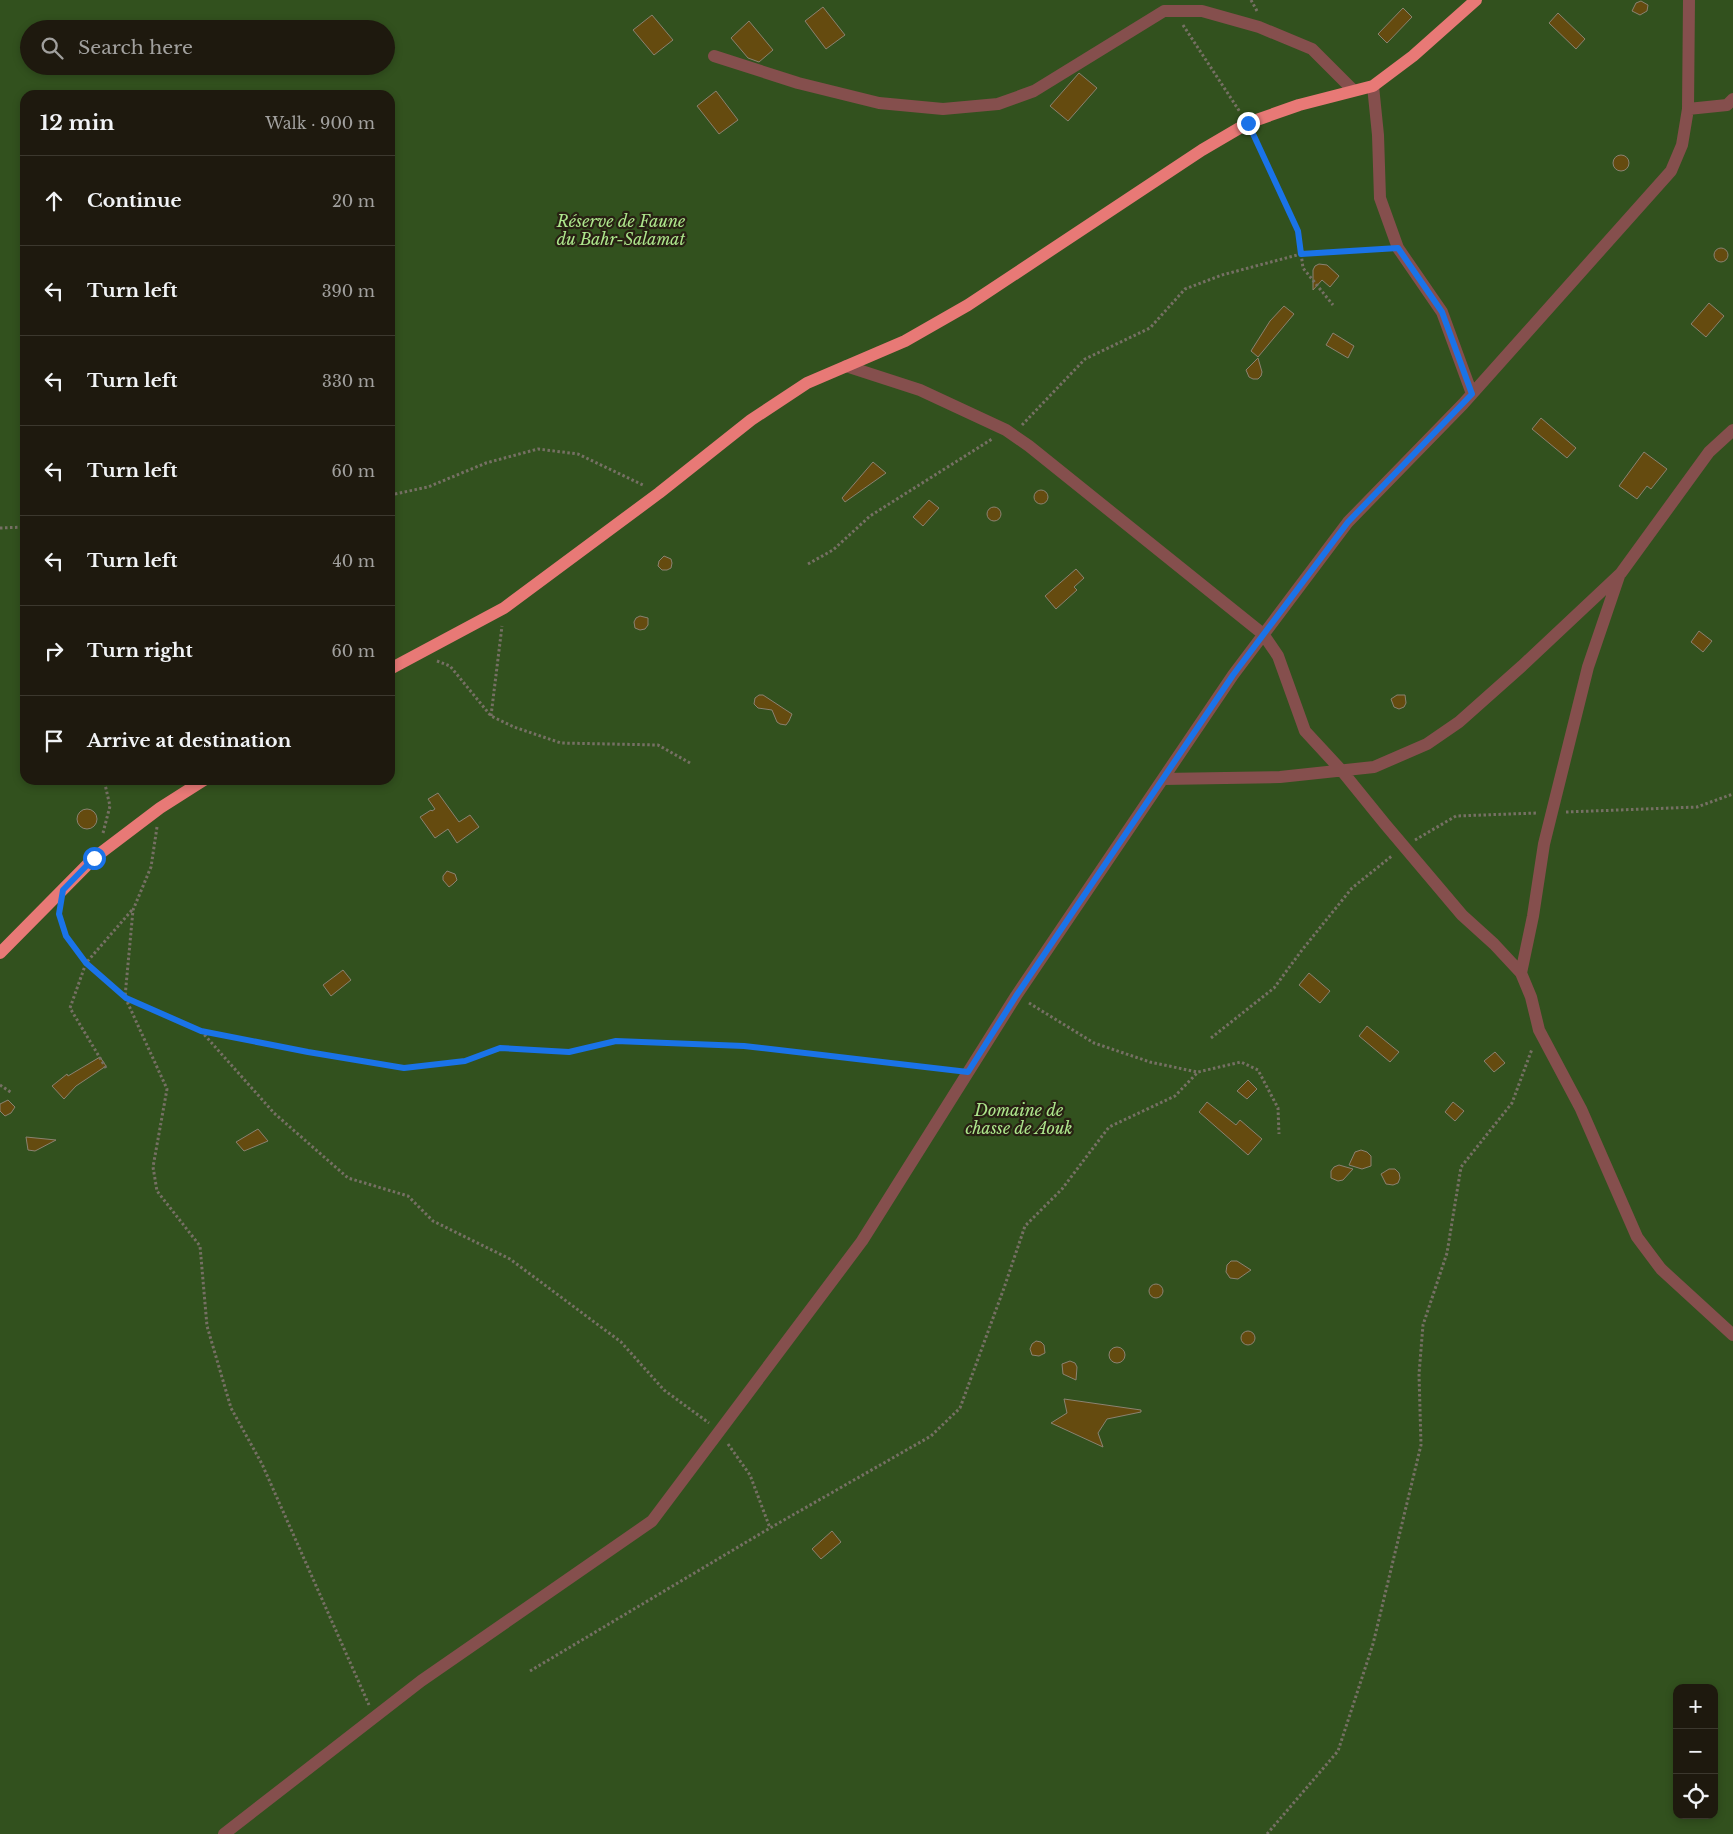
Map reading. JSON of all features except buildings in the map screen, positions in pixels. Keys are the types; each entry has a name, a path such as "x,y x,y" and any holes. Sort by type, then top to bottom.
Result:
{"main road":[{"path":"395,666 504,608 659,493 751,420 807,383 905,341 968,305 1202,150 1248,123 1299,105 1373,86 1413,56 1476,0"},
{"path":"0,953 97,856 160,808 196,785"}],"street":[{"path":"224,1834 421,1681 652,1521 862,1241 1016,996 1263,634 1348,522 1472,394 1671,171 1682,145 1688,110 1689,0"},
{"path":"714,56 798,83 880,103 943,109 998,104 1034,91 1164,11 1202,11 1259,27 1312,49 1352,90"},
{"path":"1373,86 1378,135 1380,198 1398,248 1442,312 1472,394"},
{"path":"1688,110 1727,105 1733,99"},
{"path":"846,366 920,390 1006,430 1029,446 1263,634 1278,656 1305,731 1342,771 1462,915 1494,944 1521,974 1531,997 1539,1030 1581,1110 1637,1237 1661,1269 1733,1336"},
{"path":"1163,779 1280,777 1374,767 1427,744 1459,722 1522,666 1621,572 1709,452 1733,430"},
{"path":"1521,974 1533,916 1544,844 1588,667 1621,572"}],"path":[{"path":"1185,11 1183,25 1248,123 1298,231 1303,268 1333,306"},
{"path":"808,564 833,550 870,516 1006,430 1025,424 1084,359 1150,328 1185,288 1222,275 1301,254 1398,248"},
{"path":"395,494 428,487 486,463 538,449 578,454 659,493"},
{"path":"0,528 20,527"},
{"path":"491,716 504,608"},
{"path":"419,653 450,666 491,716 514,727 561,743 658,746 690,763"},
{"path":"97,856 110,806 105,785"},
{"path":"1211,1038 1274,988 1352,888 1404,847 1456,816 1697,807 1733,794"},
{"path":"106,1068 70,1008 86,963 132,910 151,867 160,808"},
{"path":"63,890 59,914 66,936 86,963 126,998 201,1031 404,1068 465,1061 500,1048 569,1052 616,1041 744,1046 968,1072"},
{"path":"132,910 126,998 167,1089 153,1167 157,1191 200,1246 207,1326 232,1408 262,1464 375,1717"},
{"path":"1016,996 1094,1043 1150,1062 1198,1072 1241,1062 1258,1070 1278,1108 1279,1134"},
{"path":"1267,1834 1338,1751 1373,1644 1422,1446 1419,1374 1423,1325 1447,1253 1461,1167 1512,1103 1539,1030"},
{"path":"201,1031 274,1113 348,1178 408,1196 433,1221 510,1259 621,1342 664,1390 719,1431 750,1476 770,1528"},
{"path":"530,1671 770,1528 931,1436 960,1408 1004,1288 1024,1226 1062,1189 1110,1126 1175,1096 1198,1072"},
{"path":"0,1085 12,1093"}],"green space":[{"name":"Domaine de chasse de Aouk","path":"0,0 1733,0 1733,1834 0,1834"}],"route":[{"path":"94,858 63,890 59,914 66,936 86,963 126,998 201,1031 404,1068 465,1061 500,1048 569,1052 616,1041 744,1046 968,1072 1016,996 1233,675 1263,634 1348,522 1472,394 1442,312 1398,248 1301,254 1298,231 1248,123"}],"park label":[{"name":"Réserve de Faune du Bahr-Salamat","path":"621,230"}]}
